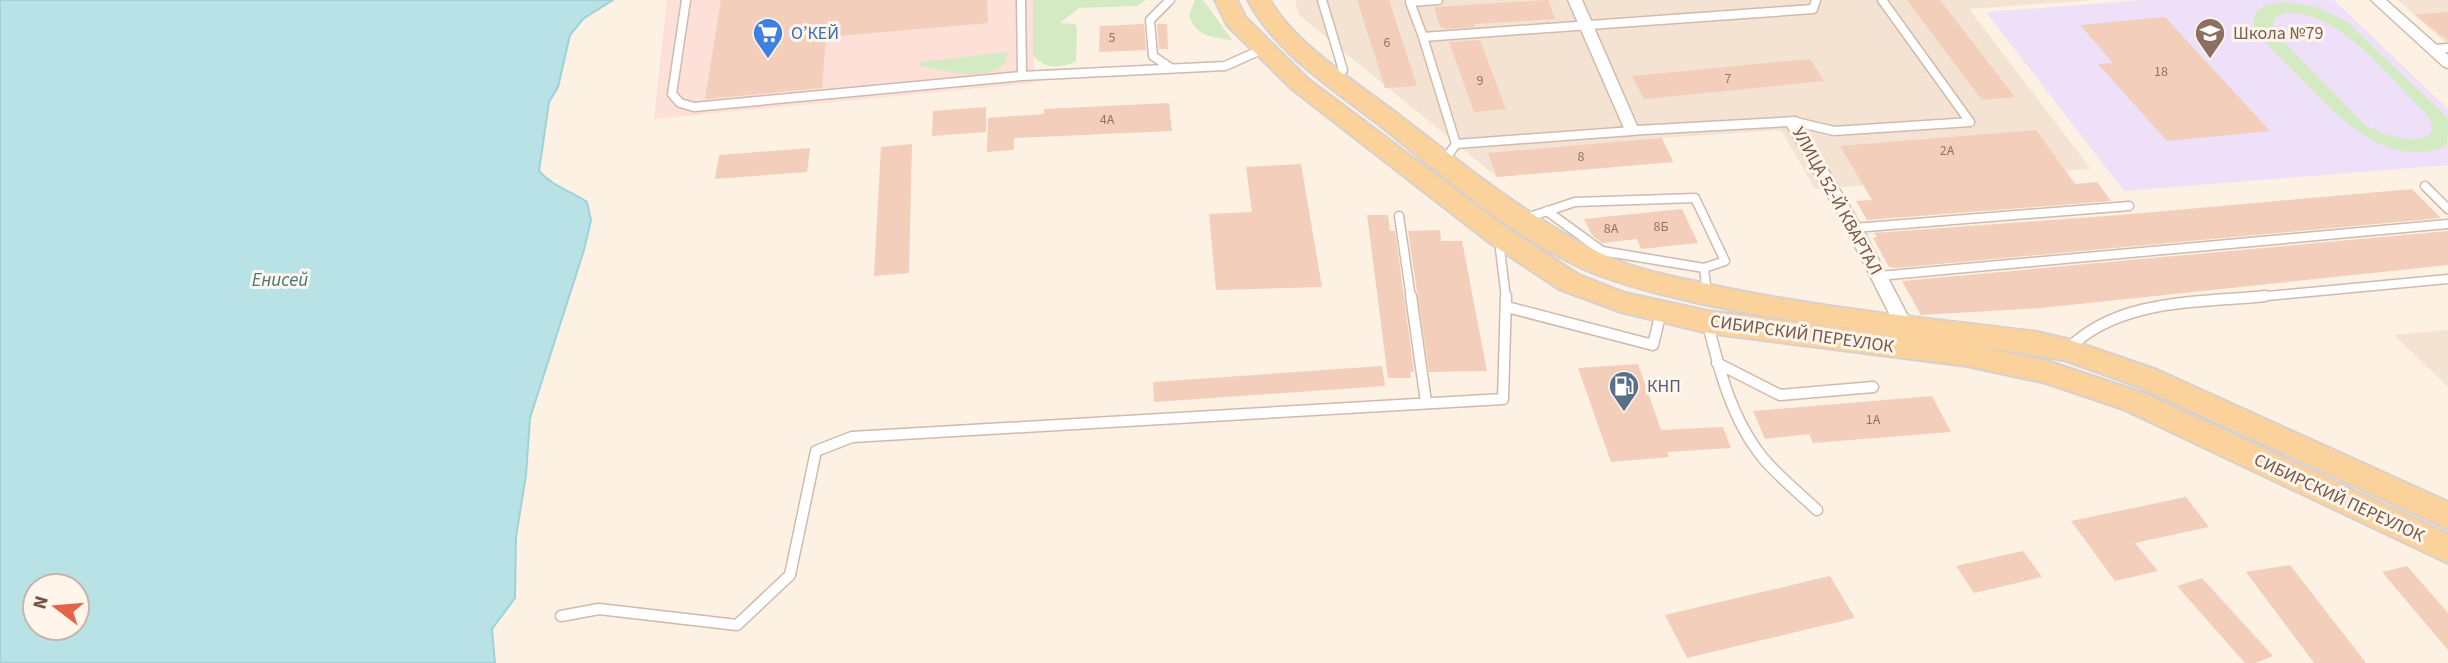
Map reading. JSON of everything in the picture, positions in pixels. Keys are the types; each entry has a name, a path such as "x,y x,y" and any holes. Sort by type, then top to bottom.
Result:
{"main road":[{"name":"СИБИРСКИЙ ПЕРЕУЛОК","path":"1226,0 1235,20 1335,78 1450,153 1508,228 1634,278 2047,372 2133,401 2448,549"},
{"name":"СИБИРСКИЙ ПЕРЕУЛОК","path":"1259,0 1268,16 1275,43 1300,84 1508,228 1569,282 1622,302 1661,312 1706,295 1759,306 2037,343 2067,350 2147,378 2448,516"}],"street":[{"path":"1574,0 1632,131"},
{"path":"2378,0 2448,63"},
{"name":"УЛИЦА 52-Й КВАРТАЛ","path":"1632,131 1792,121 1854,228 1904,326"}],"lane":[{"path":"686,0 672,94 686,106 702,107 1022,76 1225,66 1275,43"},
{"path":"1021,0 1022,76"},
{"path":"1170,0 1150,20 1153,56 1172,68"},
{"path":"1322,0 1343,70 1335,78"},
{"path":"1438,0 1410,2 1423,37 1450,153 1632,131"},
{"path":"1423,37 1812,9 1816,0"},
{"path":"1792,121 1834,131 1970,122 1882,0"},
{"path":"2433,49 2448,48"},
{"path":"2425,186 2448,209"},
{"path":"561,616 599,609 737,625 790,575 816,451 852,437 1503,399 1508,228 1575,202 1695,198 1725,261 1706,295 1717,363 1734,410 1757,452 1817,510"},
{"path":"1854,228 2129,206"},
{"path":"1548,211 1602,251 1706,295"},
{"path":"1399,216 1426,402"},
{"path":"1879,276 2448,224"},
{"path":"2067,350 2085,332 2141,309 2448,279"},
{"path":"1507,307 1653,345 1661,312"},
{"path":"1717,363 1780,395 1873,387"}],"shaded area":[{"path":"667,0 1033,0 1034,83 654,119"},
{"path":"1295,0 2095,0 1969,9 2091,169 1815,189 1781,130 1662,138 1673,162 1497,177 1299,15"},
{"name":"Школа №79","path":"2146,0 2334,0 2448,109 2448,165 2124,191 1986,12"},
{"path":"2398,0 2448,0 2448,45"},
{"path":"2448,330 2448,387 2394,335"}],"green space":[{"path":"1033,0 1146,0 1137,6 1079,8 1060,23 1075,24 1077,28 1076,61 1059,66 1042,63 1033,55"},
{"path":"1195,0 1203,0 1232,40 1200,32 1189,15"},
{"path":"2284,2 2316,7 2346,21 2448,118 2447,146 2425,152 2385,146 2349,125 2333,111 2255,29 2257,11","holes":["2284,13 2304,15 2343,33 2378,64 2430,119 2432,131 2428,136 2411,140 2387,135 2365,125 2273,31 2273,20"]},
{"path":"1008,52 1005,63 986,73 952,73 920,66 920,62"}],"water":[{"name":"Енисей","path":"0,0 613,0 583,19 570,35 558,87 549,102 539,171 587,202 591,220 584,250 530,418 526,475 516,537 515,598 492,629 495,663 0,663"}],"building":[{"name":"О’КЕЙ","path":"721,0 987,0 988,23 826,37 822,88 705,99"},
{"path":"1357,0 1389,0 1417,86 1385,88"},
{"path":"1548,0 1555,19 1474,24 1475,27 1445,29 1440,26 1434,7"},
{"path":"1907,0 1940,0 2015,97 1982,100"},
{"path":"2448,12 2448,41 2415,15"},
{"path":"2165,17 2270,131 2167,141 2098,64 2113,63 2080,25"},
{"path":"1144,24 1146,50 1099,52 1100,26"},
{"path":"1157,24 1167,24 1168,49 1159,49"},
{"path":"1480,40 1506,109 1474,112 1449,42"},
{"path":"1810,59 1824,81 1644,99 1632,76"},
{"path":"1169,103 1172,131 1014,138 1014,150 987,152 988,118 1044,114 1044,109"},
{"path":"986,107 986,132 932,136 933,111"},
{"path":"2036,130 2075,184 2097,182 2111,201 1867,220 1856,201 1872,200 1840,146"},
{"path":"1662,138 1673,162 1497,177 1488,153"},
{"path":"912,144 909,273 874,276 881,147"},
{"path":"810,148 807,172 715,179 719,155"},
{"path":"1301,164 1322,287 1216,290 1209,214 1252,212 1246,167"},
{"path":"2412,189 2441,218 1895,268 1889,267 1873,238 1877,237 1874,233 2121,215"},
{"path":"1682,209 1698,243 1641,249 1637,239 1602,243 1592,235 1584,219"},
{"path":"1367,215 1388,215 1390,231 1395,231 1414,372 1410,372 1411,378 1388,378"},
{"path":"1440,230 1441,241 1462,241 1487,371 1429,372 1408,231"},
{"path":"2448,231 2448,265 2041,308 1921,315 1902,281"},
{"path":"1638,364 1661,430 1723,427 1731,448 1667,452 1669,457 1611,462 1578,368"},
{"path":"1382,366 1385,386 1154,402 1153,382"},
{"path":"1932,396 1951,432 1813,443 1809,434 1765,439 1753,411"},
{"path":"2186,497 2209,527 2135,543 2158,571 2115,581 2071,521"},
{"path":"2023,551 2042,577 1974,593 1956,566"},
{"path":"2290,565 2366,663 2314,663 2246,572"},
{"path":"2407,566 2448,613 2448,650 2382,572"},
{"path":"1830,576 1855,618 1687,658 1665,615"},
{"path":"2202,578 2273,656 2256,663 2245,663 2177,586"}],"place":[{"name":"О’КЕЙ","path":"768,60"},
{"name":"Школа №79","path":"2210,60"},
{"name":"КНП","path":"1624,413"}]}
